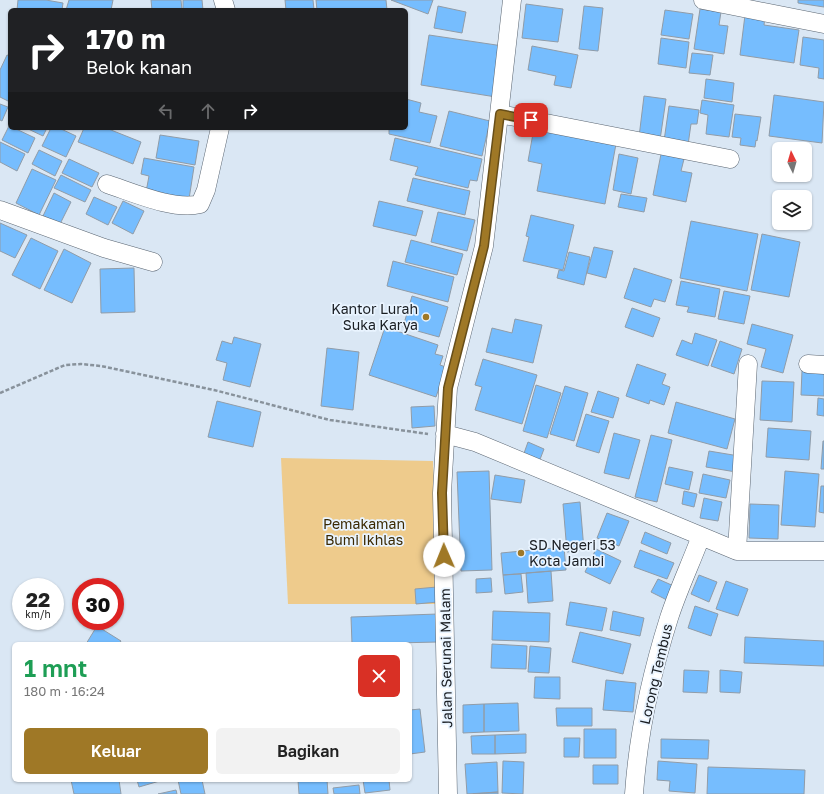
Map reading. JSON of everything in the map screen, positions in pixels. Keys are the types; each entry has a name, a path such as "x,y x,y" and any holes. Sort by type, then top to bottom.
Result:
{"street":[{"name":"Jalan Serunai Malam","path":"448,794 442,493 448,388 484,246 512,0"},
{"path":"703,0 824,24"},
{"path":"500,114 730,159"},
{"path":"107,184 168,203 189,205 200,204 206,190 220,130"},
{"path":"0,210 104,248 153,262"},
{"path":"737,551 748,364"},
{"path":"445,434 475,442 737,551 824,551"},
{"name":"Lorong Tembus","path":"634,794 635,770 655,664 669,617 702,536"}],"path":[{"path":"0,393 66,365 81,364 101,366 214,390 330,420 419,433 445,434"}],"green space":[{"name":"Pemakaman Bumi Ikhlas","path":"281,458 433,461 439,604 288,604"}],"building":[{"path":"18,0 46,0 63,3 62,8 17,8"},
{"path":"69,0 113,0 111,8 67,8"},
{"path":"151,0 181,0 182,8 152,8"},
{"path":"183,0 202,0 203,8 183,8"},
{"path":"285,0 313,0 314,8 286,8"},
{"path":"316,0 386,0 387,8 317,8"},
{"path":"391,0 433,0 428,14"},
{"path":"798,0 824,0 824,7 798,3"},
{"path":"526,4 563,9 558,42 522,38"},
{"path":"438,6 466,12 462,33 434,28"},
{"path":"584,6 603,8 598,51 579,49"},
{"path":"700,9 721,12 719,25 728,26 724,54 694,49"},
{"path":"665,10 693,14 689,39 661,35"},
{"path":"745,15 765,17 764,25 799,30 794,63 740,55"},
{"path":"429,35 503,46 496,97 421,85"},
{"path":"803,37 824,40 824,79 818,78 819,68 800,65"},
{"path":"661,38 689,42 686,68 658,64"},
{"path":"532,46 578,55 571,88 554,85 556,76 528,70"},
{"path":"692,53 713,55 710,75 689,73"},
{"path":"8,55 8,101 0,97 0,70"},
{"path":"706,79 734,83 732,102 704,98"},
{"path":"774,95 824,102 822,143 769,136"},
{"path":"644,96 666,99 660,140 639,137"},
{"path":"408,100 421,103 419,112 437,116 430,143 389,134 389,130 408,130"},
{"path":"702,100 734,105 729,137 706,134 708,115 700,113"},
{"path":"0,104 8,107 2,121 0,120"},
{"path":"669,106 699,110 697,124 691,124 688,145 664,141"},
{"path":"449,111 490,121 482,156 440,146"},
{"path":"735,114 761,117 755,147 740,145 741,138 732,137"},
{"path":"8,128 8,130 18,130 35,138 28,153 2,140"},
{"path":"534,128 616,144 605,204 537,191 542,164 528,161"},
{"path":"30,130 46,130 43,136"},
{"path":"50,130 63,130 76,136 66,157 42,146"},
{"path":"83,130 111,130 141,142 133,164 78,142"},
{"path":"160,135 199,141 195,165 156,158"},
{"path":"395,138 482,159 477,181 470,180 468,188 415,175 418,167 390,160"},
{"path":"0,142 25,154 17,171 0,162"},
{"path":"39,150 62,161 55,176 32,164"},
{"path":"619,154 638,158 631,194 613,190"},
{"path":"661,154 684,159 681,171 692,173 686,202 653,195"},
{"path":"144,158 194,167 189,199 146,192 149,176 141,174"},
{"path":"69,159 99,173 92,187 62,173"},
{"path":"32,169 56,180 39,215 16,203"},
{"path":"61,175 91,190 85,202 54,188"},
{"path":"413,178 470,191 465,215 407,201"},
{"path":"54,193 71,202 60,224 43,216"},
{"path":"621,194 647,198 644,212 618,207"},
{"path":"94,197 117,207 108,225 86,214"},
{"path":"123,201 144,211 133,234 112,223"},
{"path":"379,201 423,211 416,236 373,226"},
{"path":"438,212 475,220 467,251 431,242"},
{"path":"531,215 574,225 563,270 523,261 529,237 526,236"},
{"path":"691,221 758,234 747,291 680,278"},
{"path":"0,223 27,235 15,258 0,251"},
{"path":"762,234 800,242 789,297 751,290"},
{"path":"31,238 58,251 40,289 12,275"},
{"path":"411,240 463,254 457,275 405,262"},
{"path":"594,247 613,251 606,278 587,273"},
{"path":"64,249 91,263 72,303 44,290"},
{"path":"569,252 590,257 584,285 557,278 559,270 564,271"},
{"path":"393,261 454,277 448,302 387,286"},
{"path":"134,268 135,312 101,313 100,269"},
{"path":"634,268 672,280 665,302 654,299 651,307 624,298"},
{"path":"681,281 720,289 715,317 687,312 689,307 676,305"},
{"path":"724,291 750,296 744,324 718,319"},
{"name":"Kantor Lurah Suka Karya","path":"412,296 448,307 439,337 403,327"},
{"path":"632,308 660,318 653,337 625,327"},
{"path":"515,319 542,325 533,363 486,352 492,328 512,333"},
{"path":"752,324 793,335 783,373 761,367 766,349 747,344"},
{"path":"385,327 438,345 435,354 443,356 440,365 446,367 436,397 369,375"},
{"path":"695,333 717,340 708,366 676,355 682,340 692,344"},
{"path":"234,337 261,344 250,387 223,380 227,363 216,360 222,341 232,344"},
{"path":"720,341 742,349 734,374 711,366"},
{"path":"327,348 359,352 353,410 321,406"},
{"path":"483,359 537,375 522,424 475,410 482,387 475,385"},
{"path":"637,364 666,374 662,384 670,387 664,405 650,400 649,404 626,396"},
{"path":"802,370 824,371 824,396 801,395"},
{"path":"762,381 794,382 792,422 760,420"},
{"path":"536,385 561,393 547,438 523,431"},
{"path":"565,386 588,393 574,441 550,434"},
{"path":"598,391 619,398 613,418 591,412"},
{"path":"818,398 824,399 824,416 817,415"},
{"path":"217,401 261,412 253,447 208,437"},
{"path":"676,402 735,419 727,449 668,433"},
{"path":"434,406 435,426 412,428 411,407"},
{"path":"586,414 609,421 599,453 576,446"},
{"path":"768,428 811,431 809,460 766,457"},
{"path":"614,433 640,440 629,479 604,473"},
{"path":"651,435 672,440 657,502 635,497"},
{"path":"823,441 824,469 821,469"},
{"path":"528,442 544,449 539,462 523,456"},
{"path":"709,451 739,456 736,472 706,467"},
{"path":"669,467 693,472 689,490 665,484"},
{"path":"489,471 492,570 461,571 457,472"},
{"path":"785,471 819,474 815,527 781,525"},
{"path":"703,474 730,480 726,498 699,493"},
{"path":"495,475 525,480 521,503 491,499"},
{"path":"821,486 824,486 824,513 819,512"},
{"path":"684,491 697,494 694,507 682,504"},
{"path":"704,498 722,502 718,521 700,518"},
{"path":"580,502 584,550 567,552 563,504"},
{"path":"750,504 779,505 778,539 749,538"},
{"path":"607,513 629,521 619,546 597,538"},
{"path":"645,532 671,543 667,554 641,543"},
{"path":"564,547 566,570 503,575 501,553"},
{"path":"596,549 621,561 610,584 585,572"},
{"path":"640,550 674,563 667,579 634,567"},
{"path":"551,571 553,601 528,603 526,573"},
{"path":"521,574 523,592 505,594 503,575"},
{"path":"699,575 717,582 709,602 691,594"},
{"path":"491,578 492,592 476,593 476,579"},
{"path":"658,579 676,587 669,601 651,592"},
{"path":"726,581 748,589 738,616 716,609"},
{"path":"437,587 438,602 416,604 415,589"},
{"path":"570,602 607,608 602,631 566,625"},
{"path":"695,606 718,614 711,636 688,628"},
{"path":"493,611 550,613 549,642 492,640"},
{"path":"613,611 644,618 640,636 610,630"},
{"path":"438,614 438,642 352,642 351,617"},
{"path":"95,630 103,630 121,641 87,642"},
{"path":"580,632 631,644 623,674 572,662"},
{"path":"745,637 824,641 824,666 744,663"},
{"path":"492,644 527,646 526,669 491,668"},
{"path":"530,646 551,648 549,673 528,672"},
{"path":"684,670 709,671 707,693 683,692"},
{"path":"720,670 742,672 740,693 720,692"},
{"path":"535,677 560,677 560,699 534,698"},
{"path":"606,680 636,683 633,712 603,710"},
{"path":"518,703 519,731 484,732 484,704"},
{"path":"484,704 484,732 463,733 463,705"},
{"path":"556,708 592,708 592,726 557,726"},
{"path":"420,709 425,752 412,754 412,710"},
{"path":"584,729 616,729 616,758 584,758"},
{"path":"526,734 526,753 495,754 495,735"},
{"path":"495,735 495,754 472,754 471,736"},
{"path":"564,738 580,738 579,757 564,757"},
{"path":"661,739 709,740 708,759 661,758"},
{"path":"503,761 524,762 523,794 502,793"},
{"path":"658,761 697,764 695,793 669,791 670,781 657,780"},
{"path":"497,762 498,792 467,794 465,764"},
{"path":"593,765 618,765 618,784 593,784"},
{"path":"708,767 805,770 804,794 707,794"},
{"path":"71,782 119,782 121,794 74,794"},
{"path":"138,782 156,782 139,787"},
{"path":"178,782 202,782 205,794 181,794"},
{"path":"298,782 327,782 328,794 299,794"},
{"path":"363,782 389,782 390,790 365,793"},
{"path":"359,785 360,794 334,794 333,788"},
{"path":"176,790 177,794 158,794"},
{"path":"498,792 498,794 473,794"}],"place":[{"name":"Kantor Lurah Suka Karya","path":"426,317"},
{"name":"SD Negeri 53 Kota Jambi","path":"521,553"}],"route":[{"path":"444,556 442,493 448,388 484,246 500,114 531,120"}]}
